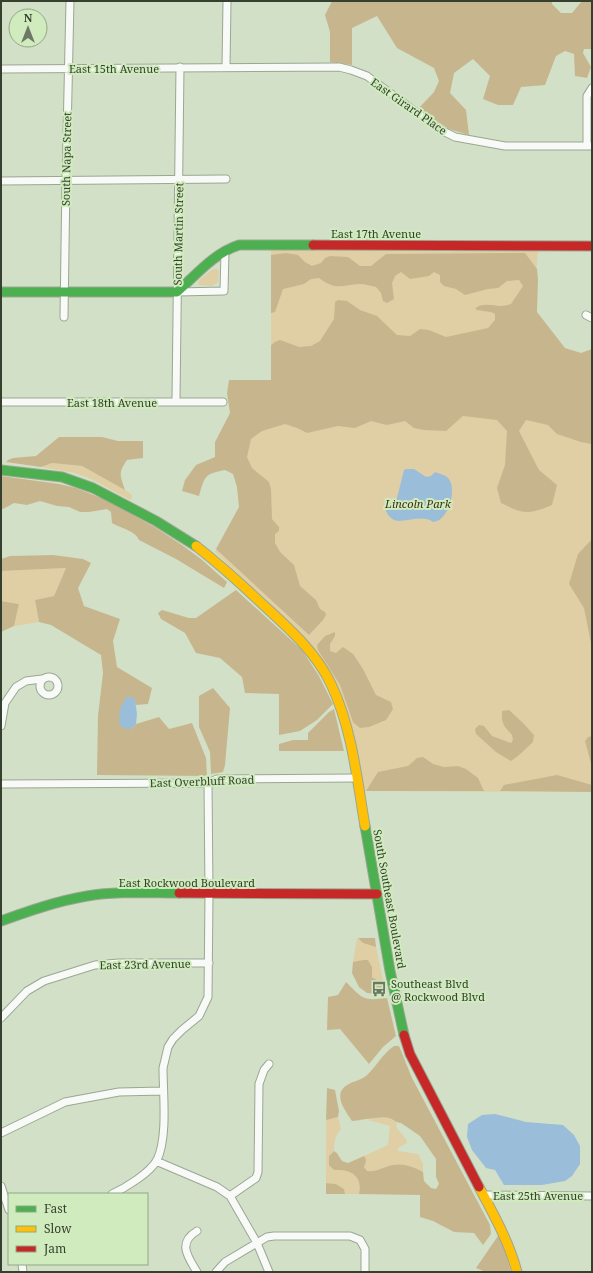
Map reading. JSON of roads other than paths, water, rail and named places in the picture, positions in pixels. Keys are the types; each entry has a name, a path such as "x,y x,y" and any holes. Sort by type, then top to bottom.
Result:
{"main road":[{"name":"East 17th Avenue","path":"177,292 225,251 234,246 592,246"},
{"path":"1,292 177,292"},
{"name":"South Southeast Boulevard","path":"1,470 62,477 79,482 173,531 210,557 284,623 308,648 318,662 332,686 346,728 392,983 401,1026 410,1054 484,1195 504,1236 513,1257 517,1272"},
{"name":"East Rockwood Boulevard","path":"1,920 46,905 87,896 127,893 377,894"}],"street":[{"name":"South Napa Street","path":"64,317 70,1"},
{"path":"226,67 227,1"},
{"name":"South Martin Street","path":"176,401 180,67"},
{"name":"East 15th Avenue","path":"1,69 226,67"},
{"name":"East Girard Place","path":"226,67 339,67 367,76 439,129 455,137 505,146 590,146"},
{"path":"590,146 587,96 592,88"},
{"path":"1,181 226,179"},
{"path":"177,292 224,291 225,251"},
{"name":"East 18th Avenue","path":"1,402 223,402"},
{"path":"1,726 5,703 16,687 26,681 42,679"},
{"name":"East Overbluff Road","path":"1,784 208,783 217,779 356,778"},
{"path":"114,1193 125,1188 143,1175 156,1161 164,1132 163,1068 168,1047 182,1030 199,1016 208,997 208,783"},
{"name":"East 23rd Avenue","path":"1,1018 27,991 44,981 95,965 119,963 209,963"},
{"path":"230,1196 256,1178 258,1172 259,1084 264,1070 269,1064"},
{"path":"1,1133 65,1102 119,1092 163,1090"},
{"path":"156,1161 217,1187 230,1196 256,1243 269,1272"},
{"path":"1,1186 8,1207"},
{"name":"East 25th Avenue","path":"484,1195 592,1196"},
{"path":"197,1231 192,1234 185,1247 187,1255 197,1272"},
{"path":"216,1272 224,1262 267,1237 350,1236 360,1240 365,1249 365,1272"}],"water":[{"path":"414,469 426,477 431,476 435,472 449,479 452,491 450,505 443,517 433,522 425,519 398,521 391,518 385,507 397,498 404,470"},
{"path":"127,696 135,699 137,714 136,724 131,729 123,728 119,723 120,709"},
{"path":"495,1114 526,1122 563,1125 574,1135 580,1146 580,1164 572,1176 565,1181 542,1185 504,1185 495,1170 486,1168 472,1150 467,1137 468,1124 482,1115"}],"place":[{"name":"Southeast Blvd @ Rockwood Blvd","path":"379,989"}],"park label":[{"name":"Lincoln Park","path":"418,503"}]}
